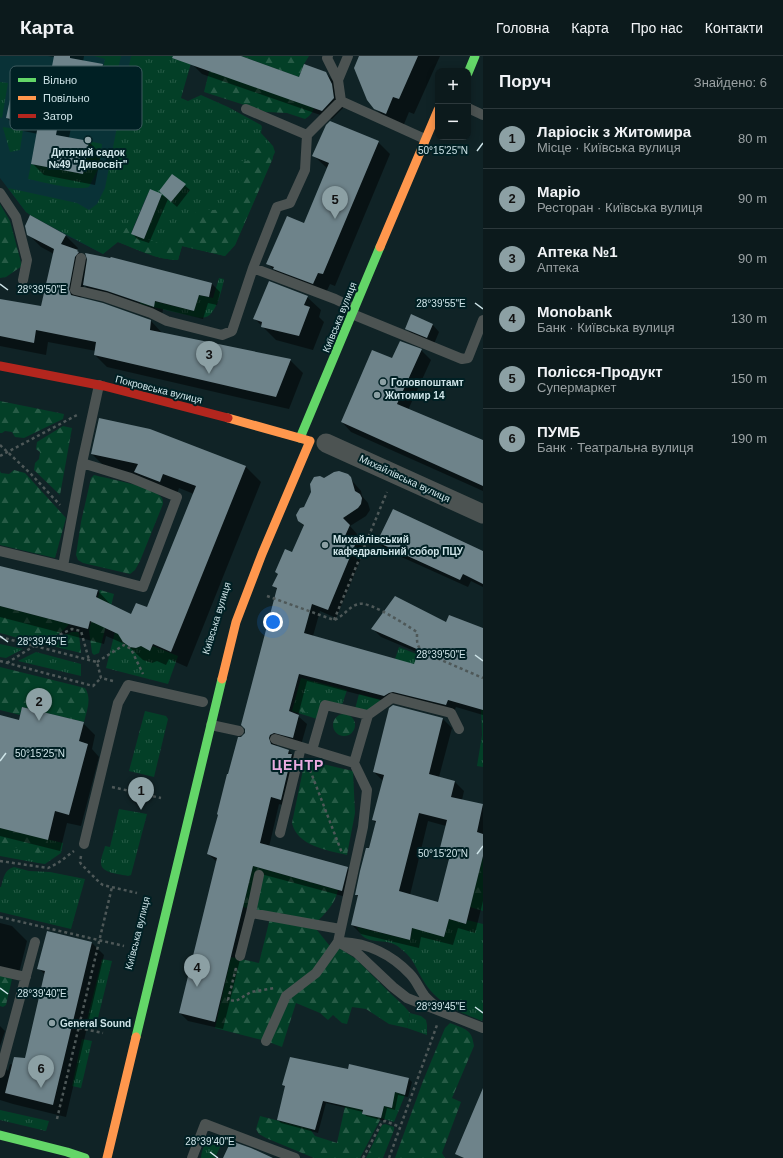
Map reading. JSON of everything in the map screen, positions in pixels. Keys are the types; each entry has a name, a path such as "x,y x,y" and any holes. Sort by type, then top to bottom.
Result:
{"main road":[{"path":"470,68 475,56"},
{"name":"Київська вулиця","path":"299,441 435,117"},
{"name":"Покровська вулиця","path":"0,366 99,385 252,424 299,441 317,439"},
{"name":"Київська вулиця","path":"107,1158 236,622 248,589 317,439"},
{"path":"0,1135 85,1158"}],"street":[{"name":"Михайлівська вулиця","path":"317,439 483,514"}],"lane":[{"path":"328,56 327,58 338,80 341,102"},
{"path":"338,80 348,56"},
{"path":"81,258 75,290 105,297 151,313 167,321 222,335 232,330 253,268 277,207 290,203 305,170 307,135 341,102"},
{"path":"341,102 425,139"},
{"path":"246,109 307,135"},
{"path":"471,110 483,116"},
{"path":"0,192 16,217 27,260 23,280"},
{"path":"253,268 353,311 363,318 462,359 468,358 483,320"},
{"path":"64,566 82,462 99,385"},
{"path":"0,551 143,587 177,497 131,478 82,462"},
{"path":"84,844 118,703 128,685 204,702"},
{"path":"266,1041 286,996 316,973 338,942 363,827 367,790 354,763 368,715 392,698 451,713 459,729"},
{"path":"312,750 325,705 368,715"},
{"path":"211,725 239,731"},
{"path":"275,739 354,763"},
{"path":"280,833 301,747"},
{"path":"240,956 259,876"},
{"path":"251,913 340,929"},
{"path":"0,1073 3,1050 26,978 35,942"},
{"path":"338,942 357,953 407,998 483,1028"},
{"path":"338,942 366,946 393,958 411,975 425,996 442,1012"},
{"path":"0,971 26,978"},
{"path":"192,1158 205,1124 295,1158"}],"path":[{"path":"0,456 83,412"},
{"path":"0,445 30,473 73,519"},
{"path":"334,620 395,473"},
{"path":"248,589 334,620 340,618 353,606 360,603 370,605 417,632 417,644 419,650 483,678"},
{"path":"7,663 34,646 72,629 82,631 89,660"},
{"path":"0,637 97,662 124,645 131,649 145,678"},
{"path":"0,661 93,686 101,678"},
{"path":"97,662 101,678"},
{"path":"101,678 128,685"},
{"path":"301,747 351,878"},
{"path":"98,784 161,798"},
{"path":"0,861 48,868 58,863 84,844"},
{"path":"84,844 80,859 81,864 100,883 138,893"},
{"path":"57,1119 112,887"},
{"path":"0,917 124,946"},
{"path":"240,956 228,1000 236,1001 250,992 280,987 307,980"},
{"path":"389,1158 442,1012"},
{"path":"79,1028 103,1033"},
{"path":"363,1158 382,1122 385,1121 400,1127"}],"shaded area":[{"name":"Дитячий садок №49 \"Дивосвіт\"","path":"0,56 193,56 180,98 157,198 148,194 133,228 103,254 26,212 0,178"}],"green space":[{"path":"94,56 121,56 119,66 104,66 105,59"},
{"path":"131,56 193,56 181,98 188,101 201,95 228,107 261,125 261,133 273,146 275,152 235,245 225,256 182,246 178,260 170,260 147,254 118,242 103,254 30,215 26,212 8,188 77,203 89,210 97,204 105,188 116,130 142,130 142,66 129,66","holes":["147,195 160,199 144,239 131,233"]},
{"path":"213,56 314,108 310,116 305,119 287,113 266,112 204,92"},
{"path":"241,56 309,56 299,77"},
{"path":"0,82 8,83 2,118 0,117"},
{"path":"3,127 10,128 10,130 23,130 20,150 10,152"},
{"path":"89,141 102,144 99,167 89,187 68,187 28,179 31,164 83,174"},
{"path":"255,147 267,152 273,158 235,245 225,256 182,246 178,260 170,260 147,254 118,242 126,228 133,228 131,234 161,244 183,225 189,223 197,210 213,210 229,206 235,200 243,185 237,166 242,161 247,161 252,158 252,151"},
{"path":"0,204 10,221 22,266 6,277 0,278"},
{"path":"219,278 224,279 216,307 210,315 206,317 202,318 140,304 141,298 194,311 199,295 213,298"},
{"path":"0,401 64,414 63,419 24,438 15,437 12,432 5,431 0,433"},
{"path":"63,426 72,428 60,495 34,470 35,463 39,459 40,452 36,449 37,442"},
{"path":"14,470 25,473 66,518 55,558 0,545 0,471 1,473 9,474"},
{"path":"94,475 148,489 155,492 162,499 163,504 140,561 135,570 130,574 83,563 78,560 76,555 81,522 91,478"},
{"path":"100,590 114,594 99,653 94,655 92,653 89,630"},
{"path":"0,606 69,624 55,636 46,640 33,642 24,640 0,633"},
{"path":"72,632 78,632 79,634 81,653 44,644"},
{"path":"115,632 121,635 123,642 129,646 141,646 150,650 153,646 178,656 168,684 106,668"},
{"path":"0,644 23,649 6,658 0,657"},
{"path":"399,647 483,681 483,687 395,659"},
{"path":"36,652 81,664 81,676 18,661"},
{"path":"0,667 85,688 89,700 84,722 22,707 20,715 0,710"},
{"path":"301,678 347,690 342,705 322,701 317,719 292,711"},
{"path":"305,691 312,691 317,695 319,704 312,711 300,712 297,710 297,701"},
{"path":"359,694 382,700 369,711 355,709"},
{"path":"483,703 483,767 477,766 482,735 481,709"},
{"path":"145,711 166,716 168,719 154,777 129,771"},
{"path":"344,714 352,717 355,725 352,733 344,736 336,733 333,725 336,717"},
{"path":"305,760 353,771 355,813 347,855 314,846 306,842 295,831 292,823"},
{"path":"119,809 147,814 131,875 128,876 107,871 102,866 101,862 105,846 110,847"},
{"path":"0,828 63,843 61,853 45,864 0,856"},
{"path":"0,828 48,840 48,849 38,853 0,843"},
{"path":"483,856 483,911 470,907"},
{"path":"253,866 338,890 335,900 315,924 317,930 329,945 339,948 356,959 404,1006 410,1013 407,1028 389,1024 366,1009 352,1007 347,1024 342,1023 333,1015 328,1020 320,1013 296,1003 282,1047 266,1041 215,1028 231,957 259,963 271,914 243,907"},
{"path":"14,867 29,871 50,872 85,879 71,929 0,912 0,887 6,872"},
{"path":"449,919 466,924 467,920 483,924 482,1021 441,1001 423,980 411,959 400,948 388,942 365,938 357,927 410,940 413,925 444,937"},
{"path":"102,959 112,961 97,1022 87,1020"},
{"path":"0,974 12,979 6,1005 3,1007 0,1006"},
{"path":"410,1013 421,1016 426,1020 427,1035 407,1028"},
{"path":"450,1023 467,1030 472,1036 474,1046 452,1098 461,1102 442,1153 445,1158 395,1158 423,1081 445,1028"},
{"path":"82,1039 92,1041 81,1088 72,1086"},
{"path":"395,1092 405,1095 394,1122 381,1118 384,1106"},
{"path":"347,1097 365,1101 362,1113 381,1118 360,1158 314,1158 266,1138 259,1134 256,1129 260,1116 310,1129 315,1136 337,1143"},
{"path":"0,1110 49,1121 46,1131 0,1120"},
{"path":"385,1124 394,1127 394,1130 383,1158 366,1158 382,1125"},
{"path":"218,1136 224,1138 215,1158 201,1158 206,1144 211,1139"}],"building":[{"path":"54,56 70,56 70,58 103,64 103,66 52,66"},
{"path":"173,56 241,56 299,77 304,64 326,72 332,84 334,98 322,111 172,58"},
{"path":"359,56 418,56 399,99 393,97 386,114 374,109 367,100 354,68"},
{"path":"10,100 10,119 6,118"},
{"path":"330,121 379,141 323,274 318,273 313,284 273,269 274,267 266,264 287,216 304,223 329,163 312,156 326,125"},
{"path":"37,130 57,130 56,135 89,141 83,174 31,164"},
{"path":"172,174 186,184 171,202 159,191"},
{"path":"150,189 162,194 144,239 131,234"},
{"path":"30,215 66,235 61,244 78,250 77,251 79,252 75,257 69,289 71,295 103,303 151,320 150,330 291,359 276,397 94,355 96,342 36,330 34,343 0,336 0,299 41,306 54,249 27,235 25,226"},
{"path":"85,253 111,257 212,283 209,297 199,295 194,311 155,301 154,307 107,291 83,285 87,259"},
{"path":"269,281 308,296 304,305 310,307 299,336 261,327 262,322 253,319"},
{"path":"411,314 433,324 427,338 405,329"},
{"path":"400,341 422,349 397,404 483,440 483,486 341,422 372,350 392,358"},
{"path":"99,418 150,429 246,466 171,652 153,644 150,651 141,646 136,648 130,647 123,642 118,634 90,621 88,629 0,606 0,566 98,590 96,597 131,614 136,603 147,607 196,486 163,474 160,482 134,472 138,464 91,454"},
{"path":"339,471 348,474 351,477 355,491 360,494 362,498 361,504 358,508 343,518 350,525 345,536 357,540 328,610 312,604 304,633 414,664 419,650 371,629 395,596 446,622 449,615 483,628 483,710 448,700 446,705 393,692 384,696 299,674 289,711 299,715 293,738 274,733 270,735 269,738 271,744 289,750 288,754 292,754 281,800 271,797 260,843 348,867 342,891 253,866 215,1022 179,1013 217,858 207,854 238,737 241,737 245,733 245,729 241,725 277,588 272,586 278,574 275,572 285,549 292,552 304,525 298,521 296,515 300,508 304,507 311,492 310,484 314,477 320,476 324,478 334,472"},
{"path":"393,509 483,551 483,584 463,574 460,580 377,542"},
{"path":"393,705 443,718 429,774 455,781 451,797 483,804 477,832 483,834 483,856 466,924 449,919 444,937 412,928 410,940 351,925 358,895 355,895 360,871 366,848 369,848 376,821 372,820 384,775 373,772 389,708","holes":["419,813 447,820 439,852 450,855 438,902 399,891"]},
{"path":"22,707 84,722 79,741 88,744 69,815 55,811 48,840 0,828 0,715 19,720"},
{"path":"47,931 92,942 53,1105 5,1093 14,1057 25,1058 45,971 37,969"},
{"path":"290,1057 348,1069 349,1064 409,1078 405,1095 395,1092 392,1108 384,1106 381,1118 362,1114 363,1110 323,1101 315,1130 277,1120 285,1086 282,1085"},
{"path":"483,1088 483,1158 464,1158 455,1154"},
{"path":"231,1141 251,1148 273,1158 223,1158"}],"traffic: fast":[{"path":"470,68 475,56"},
{"path":"300,438 380,247"},
{"path":"136,1037 222,679"},
{"path":"0,1135 85,1158"}],"traffic: slow":[{"path":"380,247 435,117"},
{"path":"222,679 236,622 262,554 310,441 228,418"},
{"path":"107,1158 136,1037"}],"traffic: jam":[{"path":"0,366 104,386 228,418"}],"place":[{"name":"Дитячий садок №49 \"Дивосвіт\"","path":"88,140"},
{"name":"Полісся-Продукт","path":"335,219"},
{"name":"Аптека №1","path":"209,374"},
{"name":"Головпоштамт","path":"383,382"},
{"name":"Житомир 14","path":"377,395"},
{"name":"Михайлівський кафедральний собор ПЦУ","path":"325,545"},
{"name":"Маріо","path":"39,721"},
{"name":"Ларіосік з Житомира","path":"141,810"},
{"name":"Monobank","path":"197,987"},
{"name":"General Sound","path":"52,1023"},
{"name":"ПУМБ","path":"41,1088"}],"district":[{"name":"ЦЕНТР","path":"298,765"}]}
